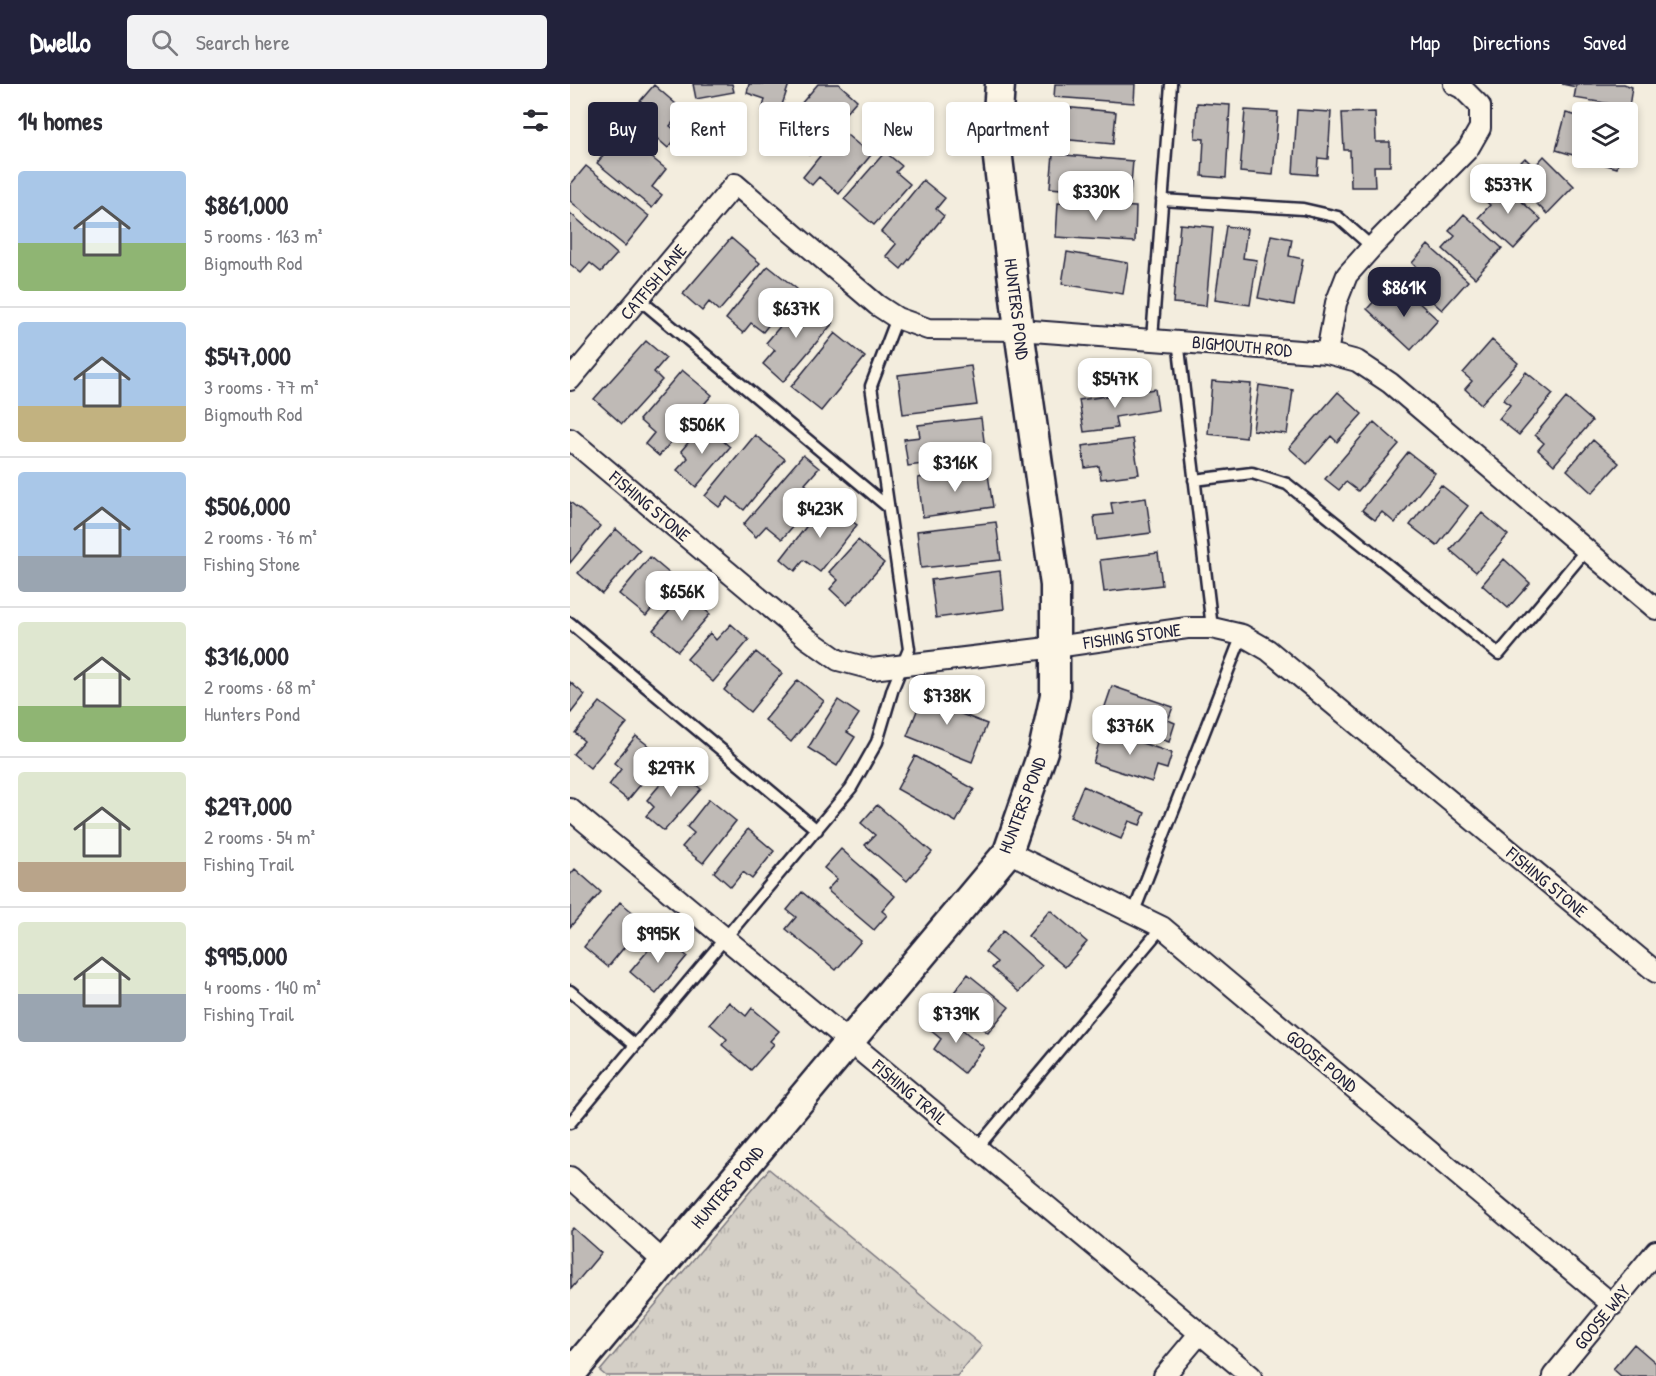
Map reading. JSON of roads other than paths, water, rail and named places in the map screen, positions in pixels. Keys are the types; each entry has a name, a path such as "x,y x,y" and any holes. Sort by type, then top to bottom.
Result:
{"street":[{"name":"HUNTERS POND","path":"570,1375 1008,852 1043,751 1055,695 1055,585 1019,330 996,142 1000,84"},
{"path":"1327,353 1336,303 1347,276 1372,247 1468,149 1480,128 1480,106 1462,88 1454,84"},
{"name":"BIGMOUTH ROD","path":"735,184 877,305 897,318 928,329 1019,330 1178,340 1327,353 1357,361 1390,383 1656,609"},
{"name":"CATFISH LANE","path":"570,380 735,184"},
{"name":"FISHING STONE","path":"570,439 808,639 838,660 872,669 1056,647 1187,628 1212,628 1242,635 1268,650 1656,972"},
{"name":"FISHING TRAIL","path":"570,809 1251,1376"},
{"name":"GOOSE POND","path":"1008,852 1162,927 1613,1305"},
{"path":"570,1177 664,1262"},
{"name":"GOOSE WAY","path":"1553,1376 1653,1254"},
{"path":"1164,1376 1200,1333"}],"lane":[{"path":"1152,339 1171,84"},
{"path":"1162,200 1303,209 1338,217 1372,247"},
{"path":"639,299 888,507"},
{"path":"570,1123 851,788 877,742 901,666 909,649 871,386 897,318"},
{"path":"1178,340 1212,628"},
{"path":"1194,480 1252,473 1287,484 1499,654 1586,550"},
{"path":"570,623 817,830"},
{"path":"1133,914 1242,635"},
{"path":"977,1148 1162,927"},
{"path":"570,991 635,1045"}]}
